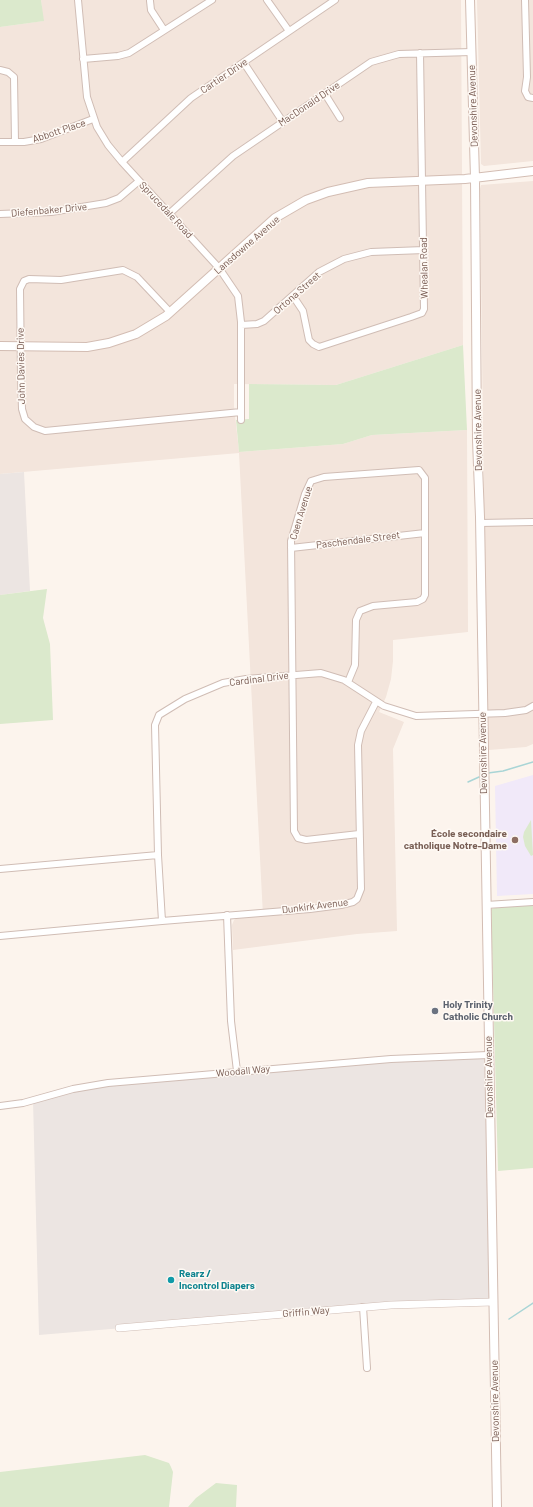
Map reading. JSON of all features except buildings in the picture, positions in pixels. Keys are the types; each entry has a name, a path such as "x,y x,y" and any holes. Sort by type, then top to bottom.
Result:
{"main road":[{"name":"Devonshire Avenue","path":"470,0 475,178 477,440 480,523 482,715 497,1507"},
{"name":"Lansdowne Avenue","path":"0,346 70,348 106,344 138,333 155,324 170,312 268,224 306,200 332,190 357,184 475,178 533,172"}],"street":[{"name":"Sprucedale Road","path":"78,0 87,97 93,119 104,139 122,162 219,268 238,296 241,325 241,420"},
{"path":"83,59 118,56 129,53 212,0"},
{"path":"267,0 289,31"},
{"name":"Cartier Drive","path":"122,162 191,98 335,0"},
{"path":"525,0 527,77 525,91 528,97 533,98"},
{"path":"150,1 151,10 164,30"},
{"name":"MacDonald Drive","path":"170,213 232,156 378,59 399,54 472,52"},
{"name":"Whealan Road","path":"293,296 303,311 309,340 313,344 319,346 411,317 422,312 424,308 424,250 420,53"},
{"path":"244,63 283,122"},
{"path":"0,70 8,72 14,77 15,142"},
{"path":"325,94 340,118"},
{"name":"Abbott Place","path":"0,142 41,139 93,119"},
{"name":"Diefenbaker Drive","path":"0,214 51,212 106,204 119,198 139,181"},
{"name":"Ortona Street","path":"241,325 261,323 319,272 344,259 371,252 424,250"},
{"name":"John Davies Drive","path":"170,312 138,277 123,270 61,280 28,279 24,282 20,289 23,415 29,424 37,429 59,430 241,412"},
{"name":"Caen Avenue","path":"348,682 355,665 356,620 360,611 373,606 417,602 424,598 426,589 425,478 419,470 324,477 311,481 308,485 291,548 292,675 296,834 299,838 306,840 359,834"},
{"path":"480,523 533,522"},
{"name":"Paschendale Street","path":"291,548 425,532"},
{"name":"Cardinal Drive","path":"162,921 158,855 154,741 155,724 159,715 185,699 223,683 246,679 292,675 328,674 348,682 376,702 398,712 416,716 482,715 520,711 533,706"},
{"name":"Dunkirk Avenue","path":"227,915 310,908 353,902 357,898 361,889 358,741 376,702"},
{"path":"0,869 158,855"},
{"path":"486,905 533,902"},
{"path":"0,936 227,915 231,1021 237,1072"},
{"name":"Woodall Way","path":"0,1106 23,1103 73,1089 108,1083 391,1059 488,1055"},
{"name":"Griffin Way","path":"119,1328 363,1307 493,1302"},
{"path":"363,1307 367,1368"}],"shaded area":[{"path":"41,0 461,0 463,345 336,385 234,384 234,406 239,452 343,444 372,435 467,430 468,632 393,640 391,679 386,697 379,712 404,722 393,749 397,931 357,934 233,950 232,925 234,920 237,918 263,916 239,453 0,474 0,27 43,21"},
{"path":"477,0 533,0 533,161 484,166 481,164"},
{"path":"533,181 533,744 526,747 489,750 485,595 480,189 481,185"},
{"path":"24,472 30,591 0,595 0,474"},
{"name":"École secondaire catholique Notre-Dame","path":"533,775 533,894 497,896 495,786"},
{"path":"488,1055 493,1302 195,1322 39,1335 33,1100 73,1089 391,1059"}],"green space":[{"path":"0,0 41,0 44,21 0,27"},
{"path":"463,345 467,430 372,435 343,444 239,452 236,420 249,419 249,384 336,385"},
{"path":"47,589 43,618 50,644 53,720 0,724 0,595"},
{"path":"531,820 533,855 531,856 525,846 523,837 524,832"},
{"path":"533,905 533,1168 498,1171 491,909 499,907"},
{"path":"145,1455 169,1463 171,1467 173,1472 169,1507 0,1507 0,1472"},
{"path":"216,1483 237,1485 236,1507 188,1507 196,1498"}],"waterway":[{"path":"488,773 503,771 533,762"},
{"path":"468,782 479,777"},
{"path":"509,1319 533,1303"}],"place":[{"name":"École secondaire catholique Notre-Dame","path":"515,840"},
{"name":"Holy Trinity Catholic Church","path":"435,1011"},
{"name":"Rearz / Incontrol Diapers","path":"171,1280"}]}
